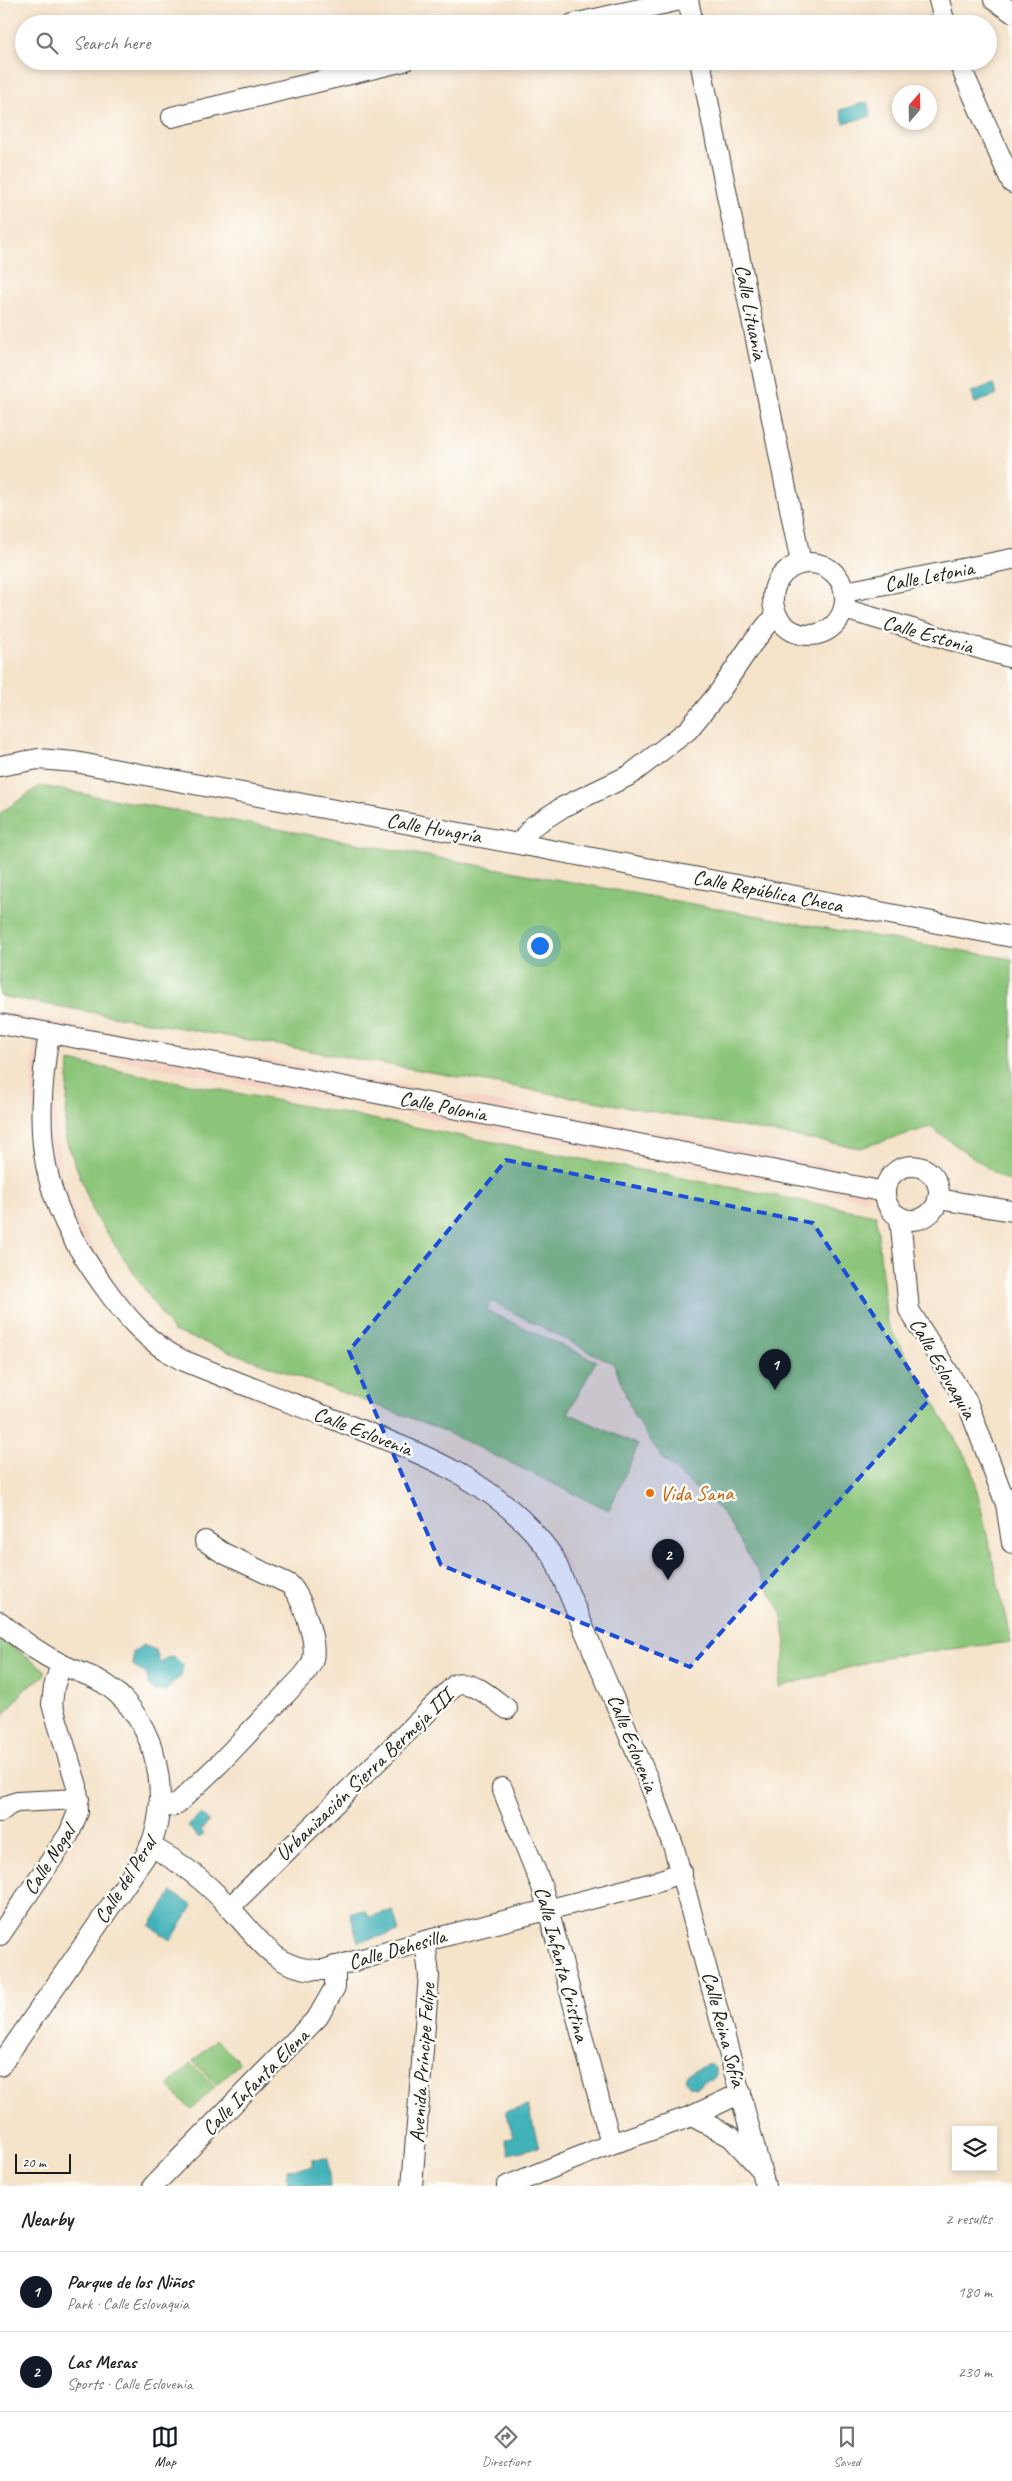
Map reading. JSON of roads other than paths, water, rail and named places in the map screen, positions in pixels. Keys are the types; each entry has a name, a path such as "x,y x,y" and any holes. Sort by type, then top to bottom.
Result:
{"street":[{"path":"613,15 680,0"},
{"path":"688,0 691,15"},
{"path":"939,0 943,15"},
{"path":"994,0 1012,12"},
{"path":"172,117 367,70"},
{"name":"Calle Lituania","path":"702,70 801,563"},
{"path":"962,70 1012,183"},
{"name":"Calle Letonia","path":"845,600 1012,560"},
{"path":"813,562 824,566 841,581 845,600 839,620 820,634 808,635 796,633 785,626 778,617 773,601 776,584 782,574 790,567 801,563 813,562"},
{"name":"Calle Estonia","path":"845,600 1012,658"},
{"path":"524,845 525,836 533,826 563,807 630,775 688,730 720,691 751,645 768,624 778,617"},
{"name":"Calle Hungría","path":"0,766 38,759 75,762 524,845"},
{"name":"Calle República Checa","path":"524,845 1012,936"},
{"name":"Calle Polonia","path":"0,1024 304,1079 885,1192"},
{"name":"Calle Eslovenia","path":"49,1033 40,1102 43,1153 48,1180 57,1208 68,1232 110,1296 148,1338 169,1353 443,1463 480,1486 531,1529 544,1544 563,1577 651,1787 682,1872"},
{"path":"915,1166 931,1174 936,1182 938,1199 930,1213 923,1217 916,1219 900,1217 889,1207 885,1192 887,1183 898,1170 915,1166"},
{"path":"938,1199 1012,1211"},
{"name":"Calle Eslovaquia","path":"900,1217 909,1310 967,1402 1006,1504 1012,1543"},
{"path":"160,1807 172,1806 178,1803 303,1676 313,1661 314,1650 310,1628 296,1590 289,1584 222,1553 206,1541"},
{"name":"Calle del Peral","path":"0,1622 40,1652 106,1685 125,1702 136,1717 153,1754 160,1789 158,1821 150,1846 0,2066"},
{"name":"Calle Nogal","path":"0,1935 69,1834 78,1812 79,1799 52,1704 54,1687 62,1664"},
{"name":"Urbanización Sierra Bermeja III","path":"230,1907 456,1684 461,1682 471,1685 507,1708"},
{"name":"Calle Infanta Cristina","path":"502,1788 534,1867 548,1909 611,2144"},
{"path":"0,1812 17,1802 79,1799"},
{"name":"Calle Dehesilla","path":"150,1846 180,1864 230,1907 260,1943 289,1964 312,1970 335,1966 424,1941 653,1883 682,1872"},
{"name":"Calle Reina Sofía","path":"682,1872 764,2179"},
{"name":"Avenida Príncipe Felipe","path":"412,2186 429,1976 424,1941"},
{"name":"Calle Infanta Elena","path":"153,2186 318,2016 335,1987 335,1966"},
{"path":"507,2186 611,2144 692,2116 741,2093"},
{"path":"692,2116 731,2136 764,2179"}],"water":[{"path":"867,102 871,116 844,123 840,110"},
{"path":"993,384 997,395 975,403 971,392"},
{"path":"143,1645 156,1650 160,1664 166,1658 174,1657 183,1665 181,1677 174,1681 166,1691 154,1691 148,1684 147,1675 133,1665 133,1652"},
{"path":"201,1814 209,1822 201,1830 204,1834 199,1838 188,1826"},
{"path":"172,1892 193,1906 171,1940 150,1926"},
{"path":"365,1910 368,1917 393,1910 399,1932 358,1942 350,1913"},
{"path":"706,2065 712,2065 716,2069 716,2075 713,2080 703,2082 696,2087 689,2086 685,2079 687,2074"},
{"path":"528,2106 539,2147 509,2154 505,2139 513,2136 506,2111"},
{"path":"328,2158 330,2186 288,2186 287,2169 312,2167 312,2159"}],"place":[{"name":"Parque de los Niños","path":"775,1390"},
{"name":"Vida Sana","path":"650,1493"},
{"name":"Las Mesas","path":"668,1580"}]}
